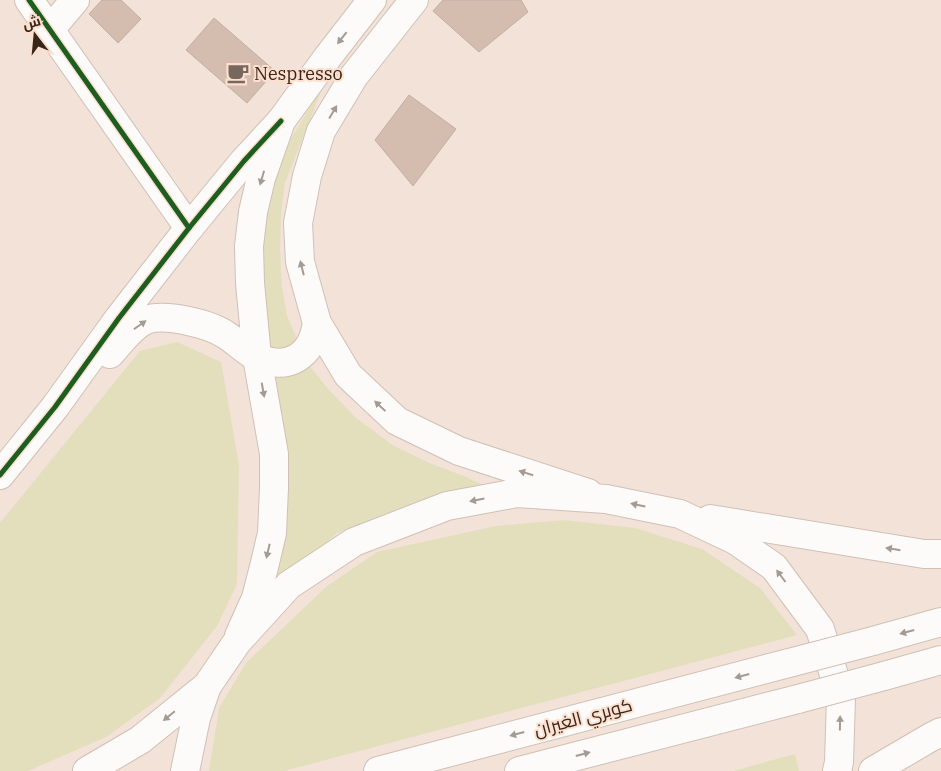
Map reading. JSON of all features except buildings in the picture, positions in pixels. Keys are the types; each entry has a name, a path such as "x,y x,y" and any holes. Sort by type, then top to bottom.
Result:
{"main road":[{"path":"29,0 189,228"},
{"path":"49,31 75,0"},
{"path":"0,474 55,407 119,318 189,228 244,161 281,122 326,58 372,0"},
{"path":"414,0 354,76 321,131 307,176 298,223 300,262 317,324 348,375 397,421 459,451 606,499 680,514 914,552 941,554"},
{"path":"237,642 256,598 272,533 274,454 257,357 250,283 249,246 253,212 261,178 281,122"},
{"path":"55,407 101,366 126,336 144,320 173,319 208,326 226,334 242,348 257,357 274,364 290,361 301,356 310,347 315,336 317,324"},
{"path":"186,771 196,718 207,686 237,642 290,585 354,542 447,506 516,493 606,499"},
{"path":"680,514 735,540 774,567 820,629 841,698 839,762 837,771"},
{"name":"كوبري الغيران","path":"378,771 941,622"},
{"name":"كوبري الغيران","path":"519,771 941,660"},
{"path":"87,771 140,740 207,686"},
{"path":"873,771 936,734"},
{"path":"906,771 936,734"}],"shaded area":[{"path":"324,84 285,183 281,214 280,249 282,287 287,316 307,363 328,389 356,418 394,446 492,489 465,490 418,501 337,533 270,590 259,300 262,208 280,157"},
{"path":"177,342 221,362 239,465 237,584 217,626 160,698 106,737 28,771 0,771 0,523 140,351"},
{"path":"563,520 635,528 702,549 760,588 797,635 284,771 209,771 219,708 246,663 327,586 377,552 496,526"},
{"path":"795,754 799,771 733,771"}],"cycle path":[{"path":"29,0 189,228"},
{"path":"0,475 55,407 119,318 189,228 244,161 281,121"}],"place":[{"name":"Nespresso","path":"238,73"}]}
